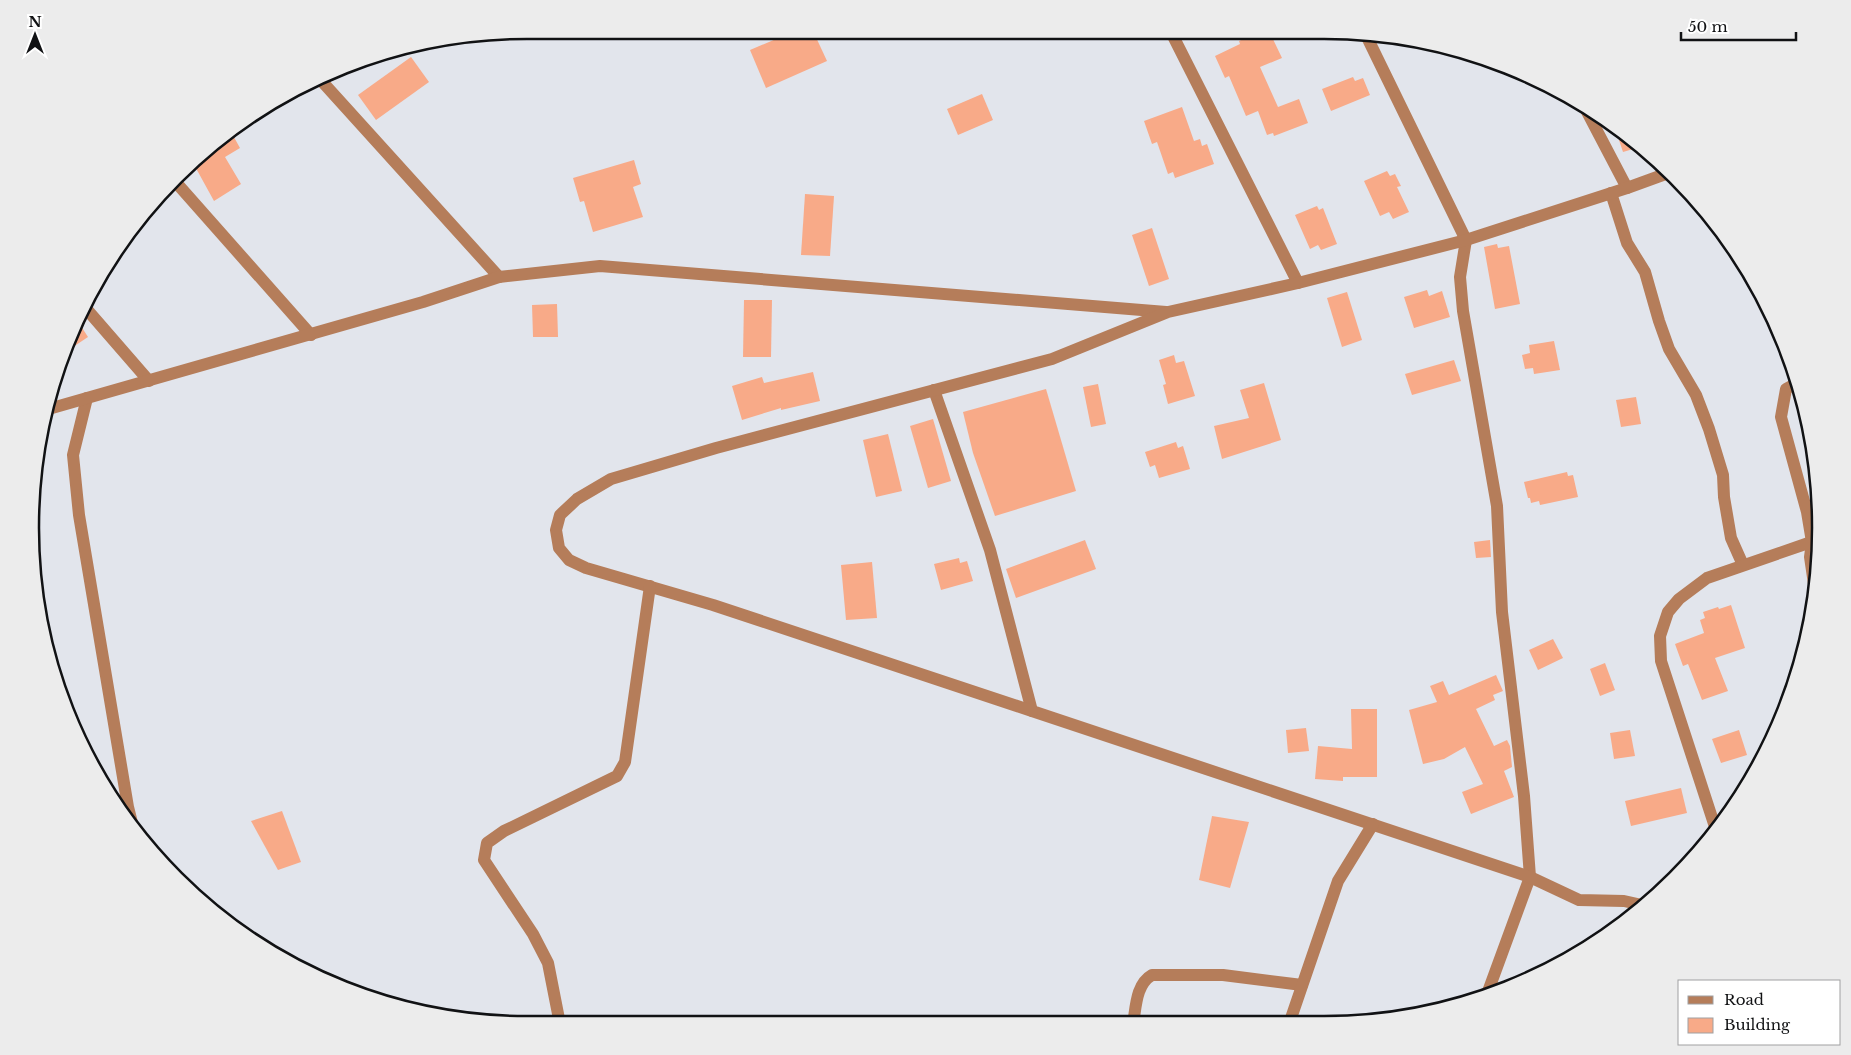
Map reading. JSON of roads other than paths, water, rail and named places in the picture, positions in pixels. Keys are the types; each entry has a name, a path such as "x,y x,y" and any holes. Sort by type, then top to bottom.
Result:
{"street":[{"path":"1175,39 1298,283"},
{"path":"1369,41 1466,240 1460,277 1463,311 1497,506 1502,612 1524,796 1530,877 1490,987"},
{"path":"324,83 499,277"},
{"path":"1590,118 1626,188"},
{"path":"1635,904 1624,901 1578,900 1530,877 1373,824 713,605 586,568 569,560 559,548 556,530 560,515 577,500 611,480 716,448 1052,359 1168,312 1298,283 1466,240 1662,175"},
{"path":"179,185 311,335"},
{"path":"1611,193 1627,243 1645,272 1669,349 1696,395 1709,429 1723,475 1724,497 1731,538 1743,565"},
{"path":"54,408 311,335 499,277 600,266 1168,312"},
{"path":"89,312 149,381"},
{"path":"1791,386 1786,389 1781,417 1812,528"},
{"path":"934,390 990,550 1032,711"},
{"path":"87,398 73,455 79,515 129,809"},
{"path":"1713,822 1661,660 1660,636 1668,612 1679,599 1707,578 1812,542"},
{"path":"558,1016 548,963 532,934 484,860 487,843 504,831 617,776 625,762 650,586"},
{"path":"1292,1016 1338,881 1373,824"},
{"path":"1134,1016 1140,986 1146,978 1152,976 1223,975 1302,985"}]}
